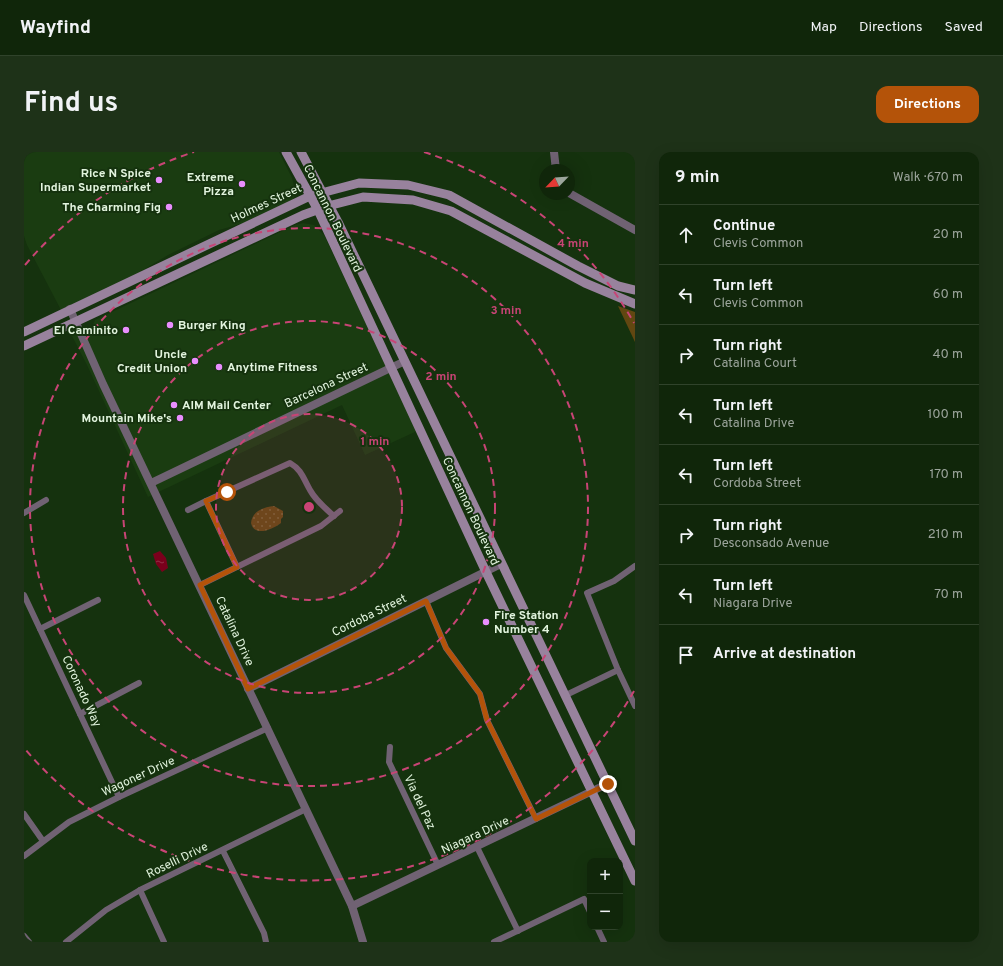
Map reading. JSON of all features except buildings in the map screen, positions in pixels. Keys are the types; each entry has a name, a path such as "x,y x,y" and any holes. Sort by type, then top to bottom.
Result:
{"main road":[{"name":"Concannon Boulevard","path":"286,152 318,210 486,572 635,881"},
{"name":"Concannon Boulevard","path":"301,152 501,564 566,694 635,841"},
{"name":"Holmes Street","path":"24,332 310,196 359,183 408,185 449,196 578,266 618,286 635,290"},
{"path":"24,346 189,268 318,210 363,197 412,200 452,211 584,283 635,304"},
{"path":"550,702 566,694"}],"street":[{"path":"554,152 555,164"},
{"path":"575,197 635,230"},
{"name":"Catalina Drive","path":"70,310 352,906 363,942"},
{"name":"Barcelona Street","path":"151,483 404,362"},
{"path":"188,510 290,463 299,468 310,490 319,503 334,516"},
{"path":"24,513 46,500"},
{"path":"206,501 237,567"},
{"path":"200,585 321,526 340,511"},
{"name":"Cordoba Street","path":"248,689 501,564"},
{"path":"635,566 614,581 587,593 618,670 635,706"},
{"name":"Coronado Way","path":"24,595 119,797"},
{"path":"40,629 98,600"},
{"path":"426,601 446,648 480,694 487,720 536,819"},
{"path":"566,694 618,670"},
{"path":"80,714 139,684"},
{"name":"Wagoner Drive","path":"24,856 69,822 119,797 268,728"},
{"name":"Via del Paz","path":"390,747 389,762 438,866"},
{"name":"Niagara Drive","path":"352,906 608,784"},
{"name":"Roselli Drive","path":"66,942 106,910 140,890 223,851 306,809"},
{"path":"24,814 43,841"},
{"path":"477,847 518,931"},
{"path":"223,851 264,933 266,942"},
{"path":"140,890 164,942"},
{"path":"494,942 584,899 587,906"},
{"path":"598,930 604,942"},
{"path":"24,936 29,942"}],"shaded area":[{"path":"24,152 279,152 292,178 296,193 292,201 248,222 219,230 168,255 140,272 61,310 27,245 24,236"},
{"path":"303,223 314,225 324,235 417,431 365,455 342,405 148,497 72,336 92,327 95,320 295,225"},
{"path":"618,306 635,312 635,342"},
{"path":"274,506 283,511 281,523 268,530 256,530 251,523 254,515 259,510"}],"water":[{"path":"160,551 166,558 168,568 162,572 156,564 153,554"}],"place":[{"name":"Rice N Spice Indian Supermarket","path":"159,180"},
{"name":"Extreme Pizza","path":"242,184"},
{"name":"The Charming Fig","path":"169,207"},
{"name":"Burger King","path":"170,325"},
{"name":"El Caminito","path":"126,330"},
{"name":"Uncle Credit Union","path":"195,361"},
{"name":"Anytime Fitness","path":"219,367"},
{"name":"AIM Mail Center","path":"174,405"},
{"name":"Mountain Mike's","path":"180,418"},
{"name":"Fire Station Number 4","path":"486,622"}],"route":[{"path":"227,492 206,501 237,567 200,585 248,689 426,601 446,648 480,694 487,720 536,819 608,784"}]}
